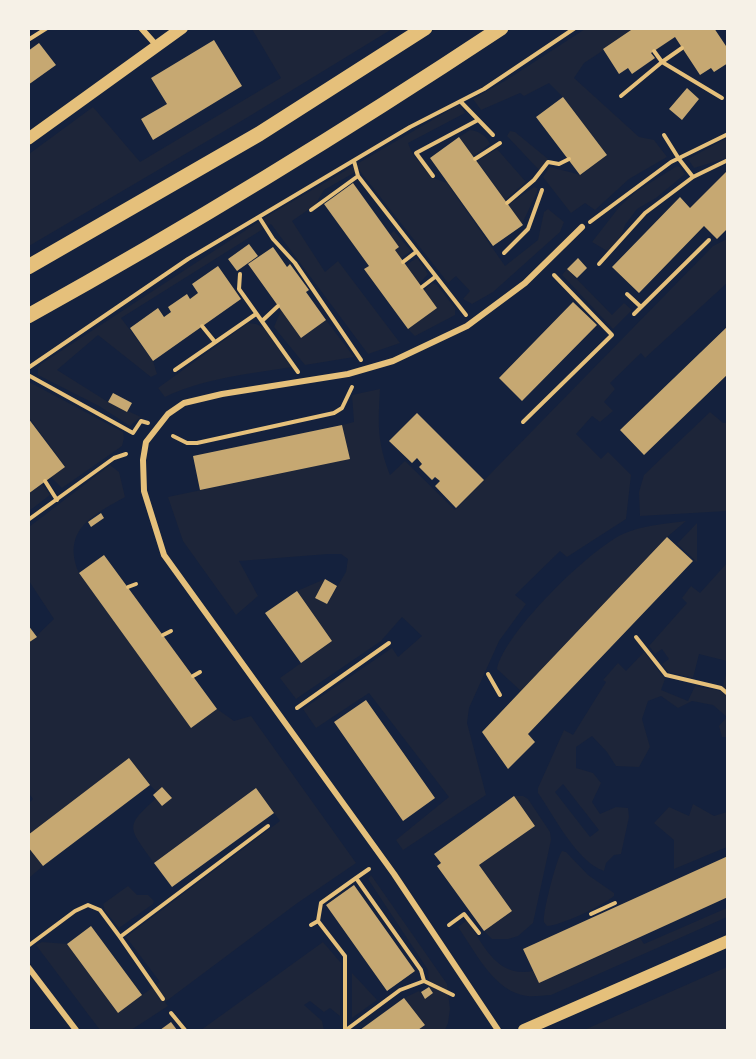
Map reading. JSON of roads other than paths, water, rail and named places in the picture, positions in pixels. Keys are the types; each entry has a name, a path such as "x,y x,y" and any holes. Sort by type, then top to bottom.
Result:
{"main road":[{"path":"28,139 182,28"},
{"path":"28,267 259,134 425,28"},
{"path":"28,316 260,182 501,28"},
{"path":"524,1030 728,941"}],"street":[{"path":"141,28 157,46"},
{"path":"498,1030 394,874 164,555 144,491 143,460 146,442 168,414 184,403 367,369 393,362 472,323 525,283 582,227"},
{"path":"28,967 76,1030"}]}
